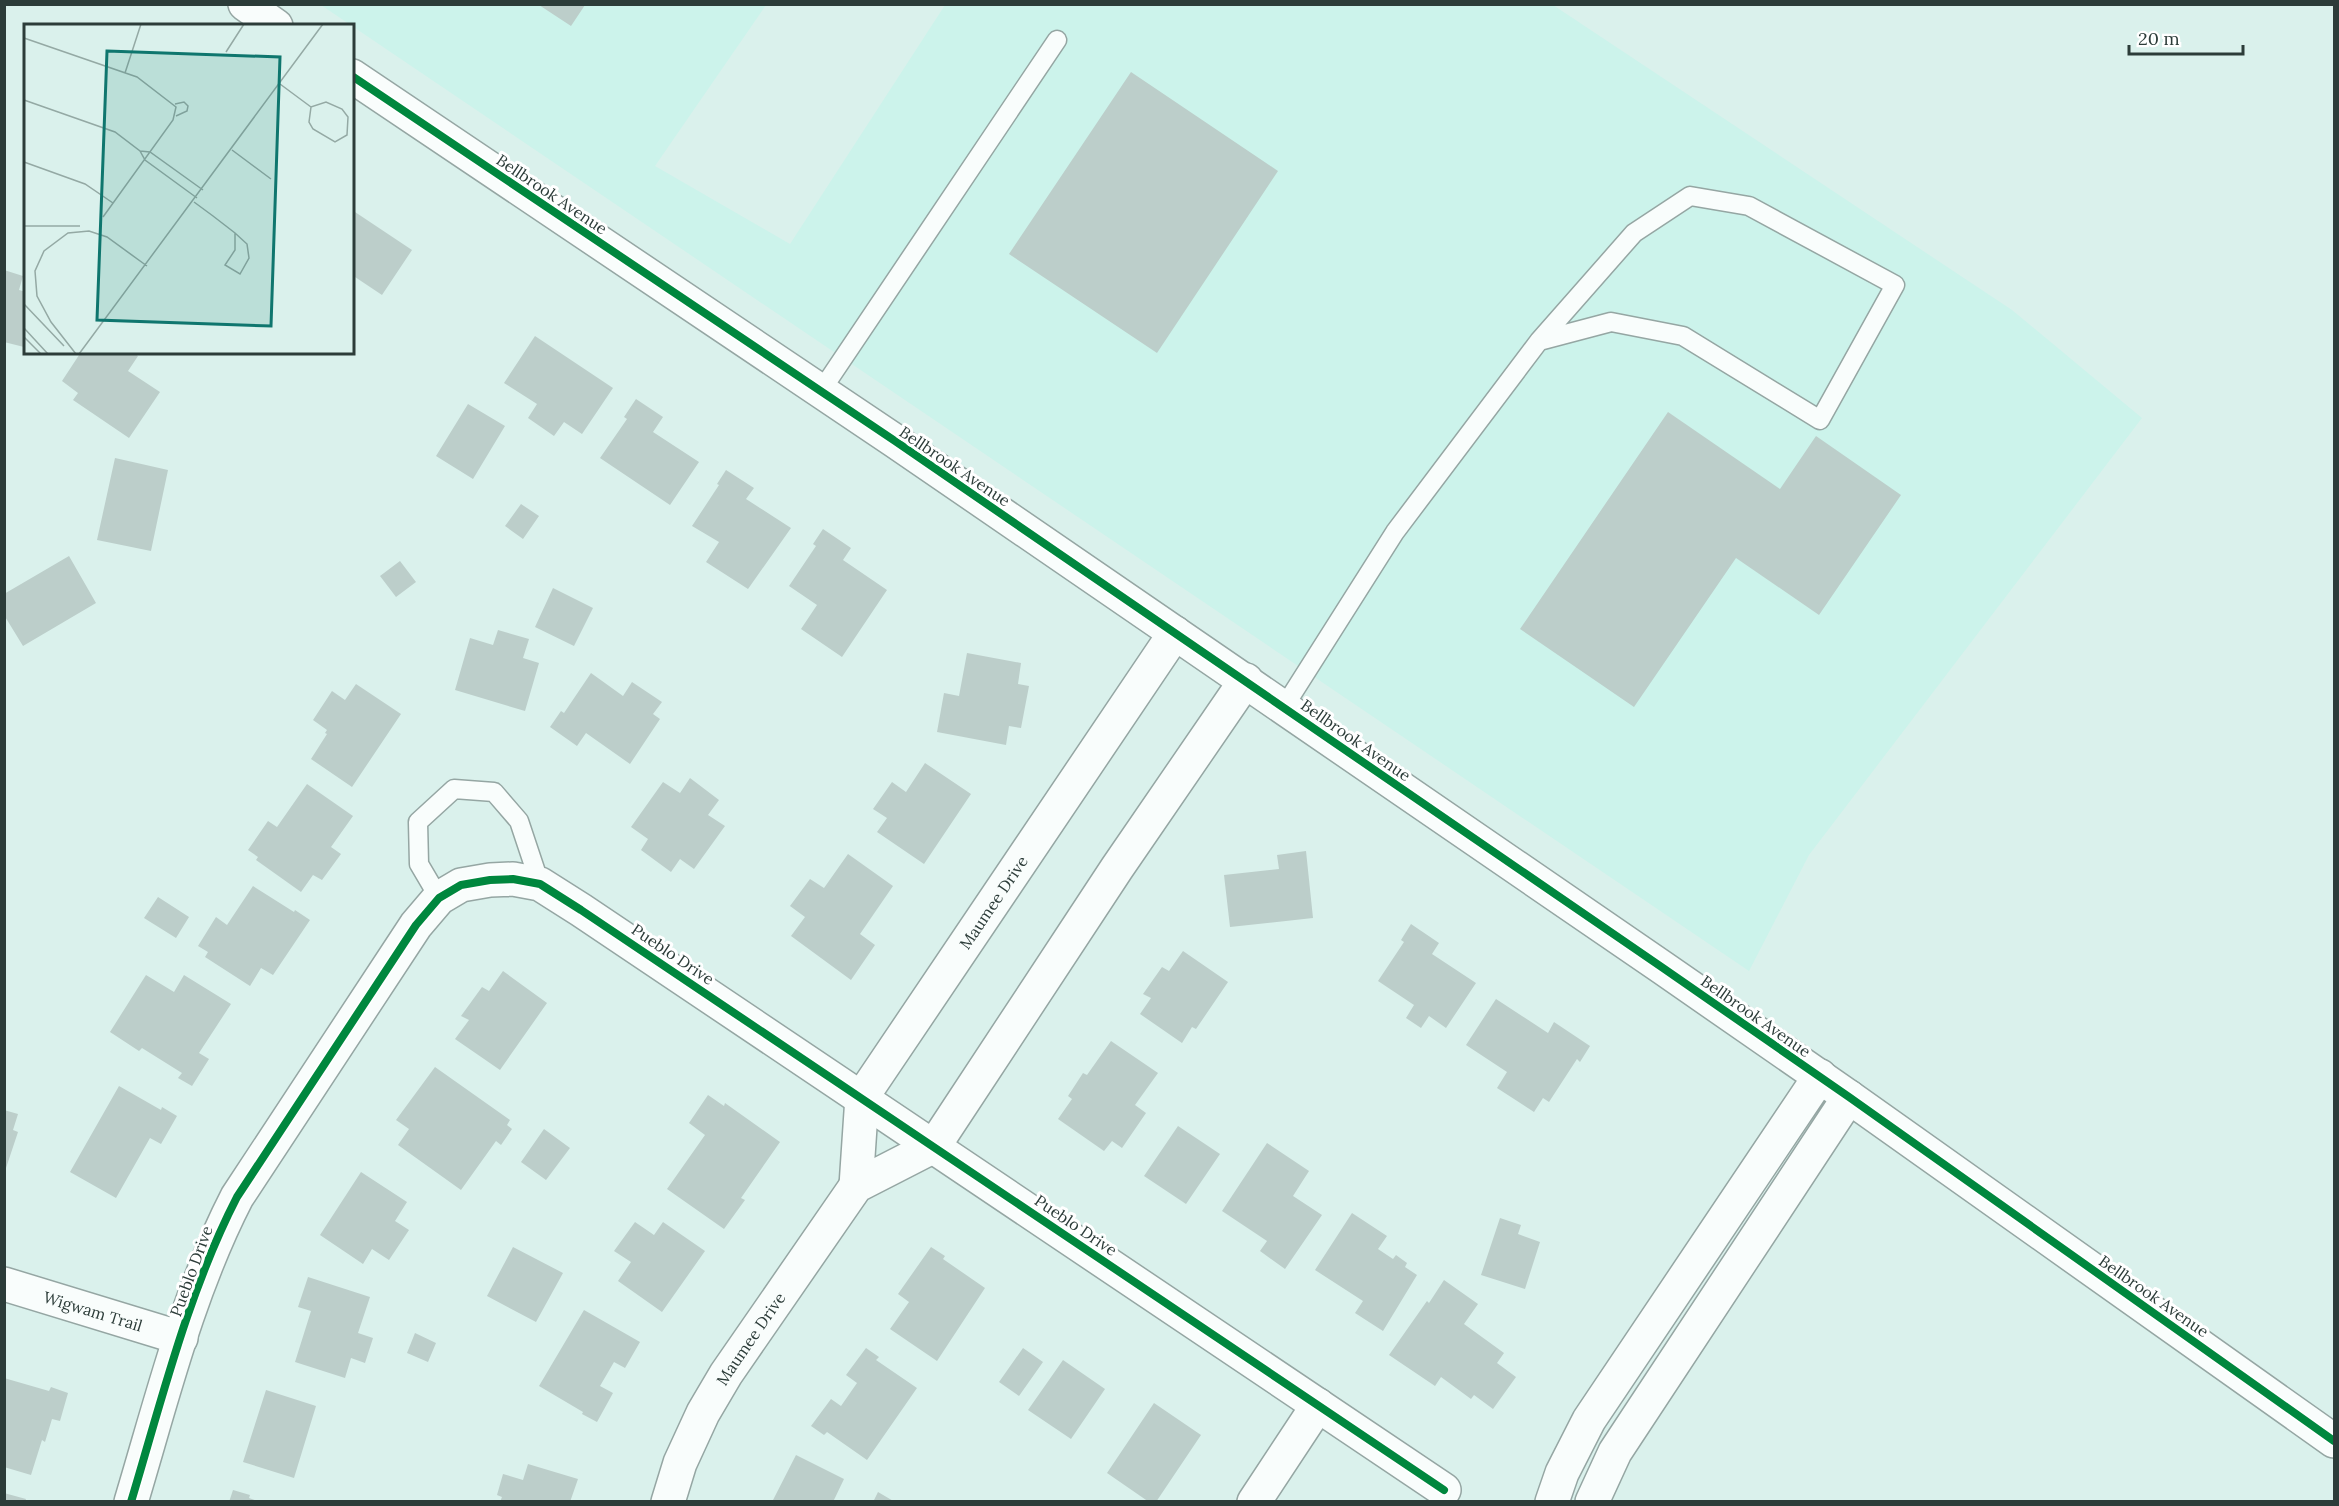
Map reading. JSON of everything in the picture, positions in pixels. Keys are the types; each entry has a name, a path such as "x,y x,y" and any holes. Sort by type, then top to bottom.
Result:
{"main road":[{"path":"245,4 273,24"},
{"name":"Bellbrook Avenue","path":"354,77 1246,680 1849,1096 2334,1441"},
{"name":"Maumee Drive","path":"862,1097 1175,633"},
{"name":"Maumee Drive","path":"668,1502 680,1463 702,1413 726,1374 856,1186 934,1146 1117,868 1246,680"},
{"name":"Pueblo Drive","path":"131,1502 181,1338 216,1237 237,1197 416,925 440,898 461,885 513,879 540,884 581,910 1444,1490"},
{"path":"1552,1502 1562,1473 1589,1420 1820,1076"},
{"path":"1592,1502 1615,1452 1849,1096"},
{"path":"856,1186 862,1097"},
{"name":"Wigwam Trail","path":"4,1284 181,1338"},
{"path":"1254,1502 1318,1405"}],"lane":[{"path":"821,391 1057,40"},
{"path":"1284,707 1395,532 1539,341 1634,233 1690,196 1749,206 1894,285 1820,420 1683,336 1611,322 1539,341"},
{"path":"440,898 419,864 418,822 453,789 494,792 519,821 540,884"}],"shaded area":[{"path":"321,5 766,5 655,166 790,244 945,5 1553,5 2012,310 2142,418 1809,855 1749,971 354,27 354,24 349,24"}],"building":[{"path":"539,5 585,5 571,26"},
{"path":"1131,72 1278,171 1157,353 1009,254"},
{"path":"354,211 412,250 382,295 354,276"},
{"path":"4,270 23,276 19,290 24,291 24,347 4,342"},
{"path":"535,336 613,388 582,434 564,422 554,436 528,418 537,404 504,383"},
{"path":"80,354 136,354 138,356 128,371 160,392 129,438 73,400 78,393 62,381"},
{"path":"636,399 663,417 653,432 699,462 670,505 600,458 627,419 624,417"},
{"path":"468,404 505,426 473,479 436,456"},
{"path":"1668,412 1780,489 1816,436 1901,495 1819,615 1736,558 1634,707 1520,629"},
{"path":"115,458 168,470 151,551 97,540"},
{"path":"726,470 754,488 746,499 791,528 748,589 706,562 719,542 692,526 719,485 717,484"},
{"path":"521,504 539,516 523,539 505,526"},
{"path":"823,529 851,548 843,560 887,590 842,657 801,629 817,605 789,586 816,546 813,544"},
{"path":"69,556 96,603 23,646 4,615 4,594"},
{"path":"400,561 416,582 396,597 380,576"},
{"path":"553,588 593,608 574,646 535,627"},
{"path":"498,630 529,639 523,658 539,663 525,711 455,690 470,638 493,645"},
{"path":"967,653 1021,663 1018,684 1029,686 1021,728 1009,726 1006,745 937,732 944,693 959,696"},
{"path":"591,673 623,696 632,682 662,702 653,714 660,719 630,764 586,733 577,746 550,727 561,711 564,713"},
{"path":"356,684 401,714 352,787 311,759 327,734 325,733 327,730 313,720 332,691 345,700"},
{"path":"925,763 971,794 924,864 877,832 887,818 873,809 892,782 906,792"},
{"path":"690,778 719,800 708,815 725,826 694,869 680,859 671,872 641,850 648,839 631,827 663,782 680,793"},
{"path":"307,784 353,816 331,847 341,854 322,880 313,875 301,892 256,860 258,857 248,850 268,821 277,827"},
{"path":"1306,851 1313,918 1230,927 1224,875 1279,869 1277,855"},
{"path":"848,854 893,886 860,934 875,945 851,980 791,936 805,917 790,906 810,879 824,888"},
{"path":"253,886 310,920 273,975 261,968 250,986 205,957 208,952 198,946 216,917 227,925"},
{"path":"158,897 189,917 176,938 144,918"},
{"path":"1411,924 1439,943 1432,954 1476,983 1446,1028 1429,1016 1421,1028 1406,1018 1414,1005 1378,981 1404,942 1401,940"},
{"path":"1183,951 1228,982 1196,1029 1192,1027 1182,1043 1140,1014 1151,998 1143,994 1162,967 1169,971"},
{"path":"503,971 547,1003 500,1070 455,1039 469,1020 461,1016 482,987 489,991"},
{"path":"146,975 174,992 184,975 231,1004 199,1053 209,1059 192,1086 178,1078 182,1073 142,1048 139,1051 110,1032"},
{"path":"1496,999 1548,1033 1554,1022 1590,1046 1580,1062 1577,1059 1549,1102 1543,1098 1534,1112 1497,1088 1507,1072 1466,1045"},
{"path":"1111,1041 1158,1073 1135,1105 1146,1113 1122,1148 1112,1141 1104,1151 1058,1119 1072,1099 1068,1096 1083,1073 1087,1075"},
{"path":"435,1067 510,1120 507,1125 512,1129 501,1145 496,1141 461,1190 398,1145 409,1129 396,1120"},
{"path":"119,1086 161,1110 162,1107 177,1116 161,1144 150,1138 116,1198 70,1172"},
{"path":"708,1095 724,1106 725,1103 780,1142 741,1198 745,1200 724,1229 667,1189 705,1135 689,1123"},
{"path":"4,1110 18,1114 13,1130 18,1132 5,1171"},
{"path":"1178,1126 1220,1154 1186,1204 1144,1176"},
{"path":"544,1129 570,1148 546,1180 521,1162"},
{"path":"1267,1143 1309,1171 1293,1196 1322,1215 1285,1269 1260,1251 1267,1241 1222,1211"},
{"path":"361,1172 407,1202 395,1221 409,1230 389,1260 372,1249 363,1264 320,1235"},
{"path":"1352,1213 1387,1236 1378,1249 1393,1259 1396,1255 1407,1263 1405,1267 1417,1275 1383,1331 1355,1313 1363,1301 1315,1270"},
{"path":"1500,1218 1521,1225 1518,1234 1540,1242 1525,1289 1481,1275"},
{"path":"635,1222 654,1235 663,1222 705,1251 662,1312 618,1281 631,1262 614,1251"},
{"path":"513,1247 563,1273 536,1322 487,1296"},
{"path":"931,1247 945,1256 943,1259 985,1288 937,1361 890,1329 909,1302 898,1294"},
{"path":"308,1277 370,1297 358,1333 373,1338 365,1363 351,1358 345,1378 295,1362 311,1311 298,1307"},
{"path":"1444,1280 1478,1304 1464,1324 1504,1353 1497,1363 1516,1377 1493,1409 1474,1395 1471,1399 1441,1377 1435,1386 1389,1355"},
{"path":"584,1310 640,1342 625,1368 614,1362 600,1386 613,1393 597,1422 539,1386"},
{"path":"415,1333 436,1343 428,1362 407,1353"},
{"path":"866,1348 879,1357 876,1360 917,1388 867,1460 827,1432 824,1435 811,1426 831,1399 841,1406 857,1383 846,1375"},
{"path":"1023,1348 1043,1362 1019,1396 999,1382"},
{"path":"1063,1360 1105,1389 1071,1439 1028,1410"},
{"path":"4,1378 49,1391 51,1387 68,1393 60,1421 52,1419 45,1442 42,1440 31,1475 4,1467"},
{"path":"266,1390 316,1406 294,1478 243,1462"},
{"path":"1154,1403 1201,1435 1156,1502 1149,1502 1107,1473"},
{"path":"796,1455 844,1479 833,1502 772,1502"},
{"path":"528,1464 578,1479 570,1502 500,1502 502,1497 497,1495 503,1474 523,1480"},
{"path":"233,1490 250,1495 249,1498 260,1502 229,1502"},
{"path":"878,1492 895,1502 873,1502"},
{"path":"4,1493 26,1499 25,1502 4,1502"}],"cycle path":[{"path":"354,77 895,441 1663,968 2334,1441"},
{"path":"131,1502 190,1308 204,1270 237,1197 416,925 439,898 461,885 513,879 540,884 581,910 1444,1490"}]}
